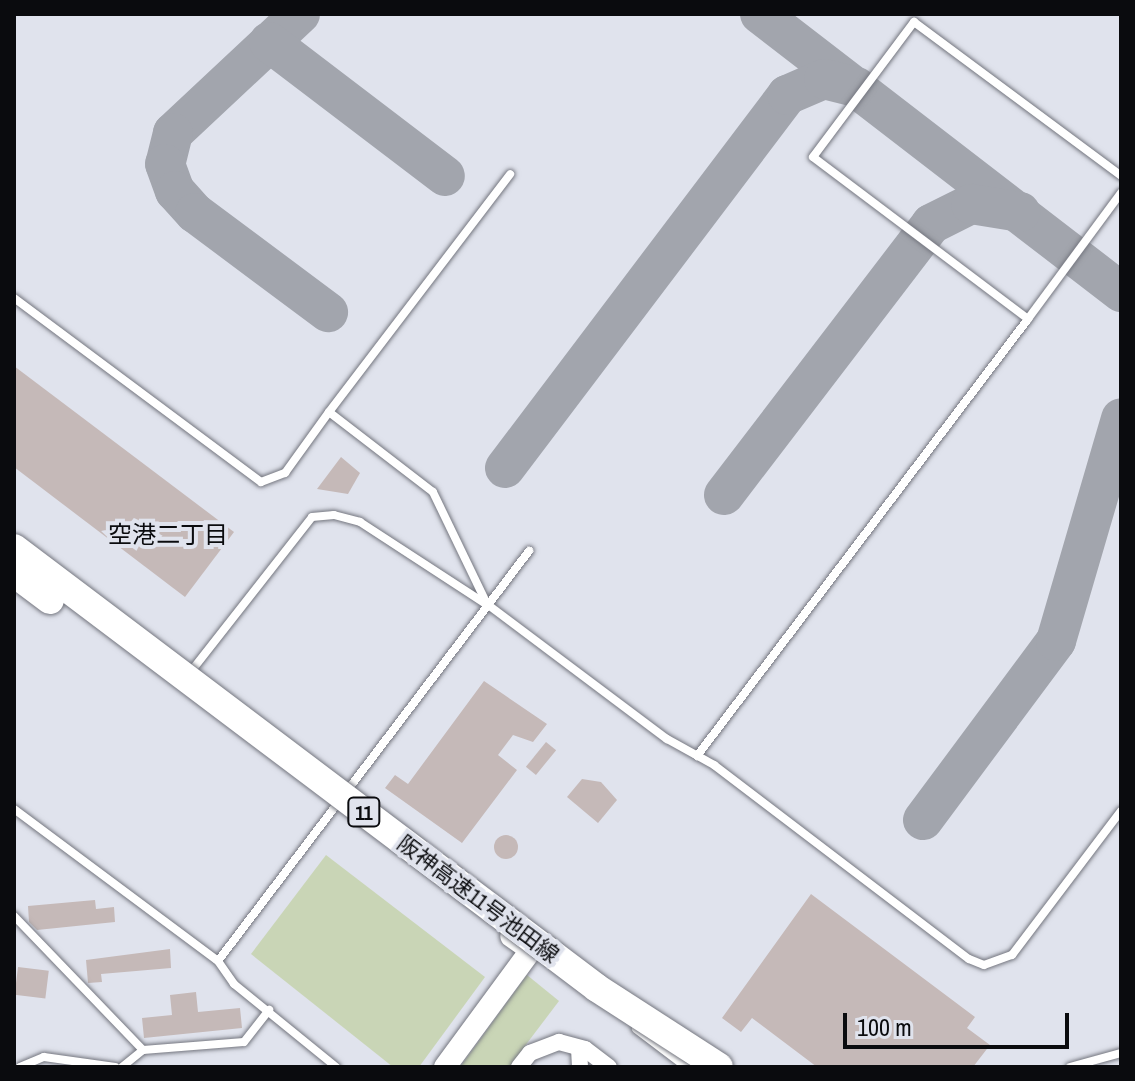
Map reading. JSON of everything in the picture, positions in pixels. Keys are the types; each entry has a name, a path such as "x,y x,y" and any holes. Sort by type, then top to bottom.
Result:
{"highway":[{"name":"阪神高速11号池田線","path":"14,548 597,988 719,1067"},
{"name":"阪神高速11号池田線","path":"14,573 586,1004 683,1067"}],"street":[{"path":"14,563 531,950 445,1067"},
{"path":"519,1067 530,1053 559,1042 579,1048 609,1067"},
{"path":"579,1048 580,1067"}],"lane":[{"path":"1028,319 813,157 914,22 1121,176"},
{"path":"14,298 261,482 285,473 510,174"},
{"path":"697,756 1121,193"},
{"path":"329,412 433,492 487,604"},
{"path":"179,687 312,517 334,515 360,522 487,604 984,965 1012,955 1121,811"},
{"path":"218,961 529,551"},
{"path":"14,809 218,961 234,984 336,1067"},
{"path":"14,916 143,1050"},
{"path":"531,950 683,1067"},
{"path":"122,1067 143,1050 244,1042 269,1010"},
{"path":"1070,1067 1121,1053"},
{"path":"20,1067 44,1057 115,1067"}],"green space":[{"path":"326,855 485,977 419,1067 393,1067 251,954"},
{"path":"527,975 559,1001 509,1067 460,1067"}],"building":[{"path":"14,366 234,532 185,597 14,467"},
{"path":"341,457 360,473 348,494 317,489"},
{"path":"484,681 547,724 533,742 513,735 498,755 517,770 462,843 385,788 395,775 408,784"},
{"path":"546,742 556,750 536,775 526,767"},
{"path":"582,779 601,782 617,800 598,823 567,797"},
{"path":"506,835 515,838 518,847 515,856 506,859 497,856 494,847 497,838"},
{"path":"811,894 975,1017 967,1028 990,1045 973,1067 817,1067 752,1018 741,1032 722,1018"},
{"path":"95,900 96,909 114,907 115,922 37,930 29,922 28,906"},
{"path":"170,949 171,968 101,974 102,982 88,983 86,960"},
{"path":"18,967 49,971 45,999 15,995"},
{"path":"196,992 198,1012 240,1008 242,1028 144,1038 142,1018 172,1015 170,995"}],"taxiway":[{"path":"300,14 173,133 165,164 175,191 195,213 328,312"},
{"path":"760,14 1121,292"},
{"path":"269,42 445,176"},
{"path":"505,468 787,95 824,79 857,87"},
{"path":"724,495 931,224 971,204 1020,212"},
{"path":"923,820 1056,641 1121,418"}],"district":[{"name":"空港二丁目","path":"168,535"}]}
